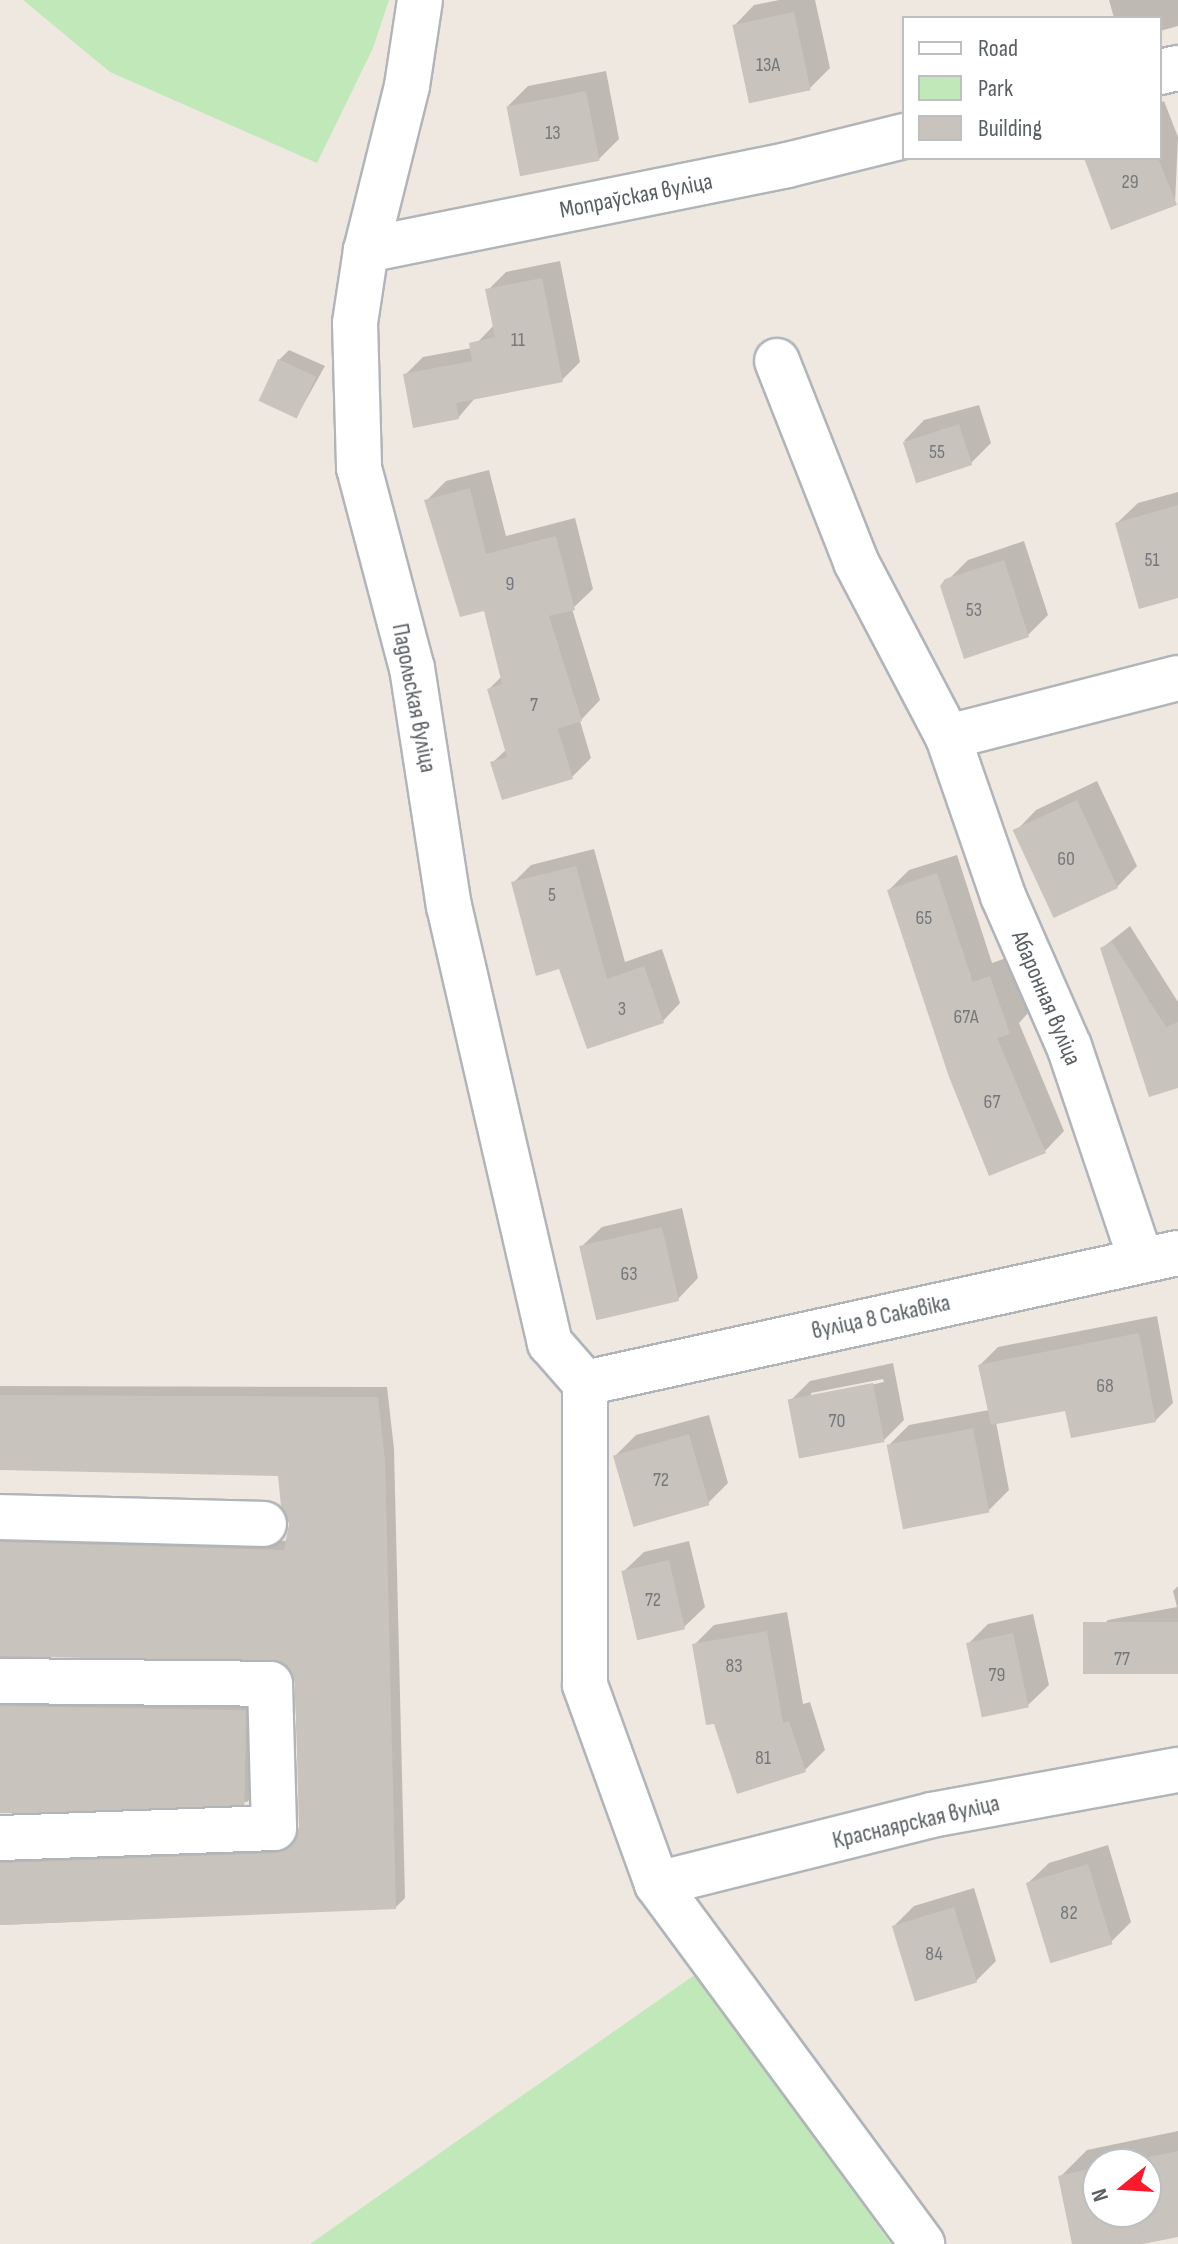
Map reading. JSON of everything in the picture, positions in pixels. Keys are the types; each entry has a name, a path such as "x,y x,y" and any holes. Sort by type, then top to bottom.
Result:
{"street":[{"name":"Падольская вуліца","path":"420,0 407,86 366,250 355,323 359,468 412,668 449,906 550,1343 585,1383"},
{"name":"Мопраўская вуліца","path":"366,250 787,165 902,136"},
{"name":"Абаронная вуліца","path":"777,361 856,562 948,737 1003,896 1160,1257"},
{"path":"948,737 1178,678"},
{"name":"вуліца 8 Сакавіка","path":"585,1383 1160,1257"},
{"path":"585,1383 585,1685 657,1884 922,2244"},
{"path":"0,1517 264,1524"},
{"path":"0,1681 270,1684 274,1828 0,1838"},
{"name":"Краснаярская вуліца","path":"657,1884 932,1815 1178,1770"}],"green space":[{"path":"23,0 389,0 373,48 317,163 110,72"},
{"path":"696,1974 891,2244 310,2244"}],"building":[{"path":"794,12 811,90 749,103 732,25"},
{"path":"586,91 600,161 520,176 506,106"},
{"path":"1085,160 1159,160 1177,205 1111,230"},
{"path":"542,278 563,382 456,403 459,419 413,428 403,374 472,361 469,343 495,337 485,289"},
{"path":"278,359 316,377 297,418 259,401"},
{"path":"959,424 972,465 916,483 903,442"},
{"path":"470,488 486,554 556,536 575,610 549,616 582,721 558,729 573,779 502,800 490,762 507,757 487,689 502,684 484,611 460,617 424,500"},
{"path":"1178,505 1178,598 1139,609 1115,523"},
{"path":"1004,560 1029,637 964,659 940,586 945,579"},
{"path":"1077,800 1118,888 1054,918 1013,830"},
{"path":"576,866 607,979 644,966 664,1023 587,1049 559,969 536,976 511,882"},
{"path":"937,873 973,982 990,976 1010,1034 997,1038 1046,1153 989,1176 949,1077 887,890"},
{"path":"1112,942 1166,1027 1178,1022 1178,1088 1149,1097 1100,948"},
{"path":"662,1227 679,1301 596,1320 579,1246"},
{"path":"1139,1333 1156,1422 1071,1438 1065,1411 991,1425 978,1365"},
{"path":"873,1383 884,1442 799,1458 788,1400"},
{"path":"0,1395 378,1397 385,1460 396,1909 0,1925 0,1863 275,1853 288,1849 299,1827 295,1683 283,1663 0,1656 0,1542 284,1550 289,1524 281,1506 278,1476 0,1470"},
{"path":"973,1428 989,1512 903,1529 887,1445"},
{"path":"689,1434 709,1505 633,1527 613,1456"},
{"path":"669,1560 685,1629 637,1640 621,1571"},
{"path":"1083,1622 1178,1622 1178,1674 1083,1674"},
{"path":"767,1631 783,1723 789,1721 806,1772 737,1794 714,1724 706,1725 692,1644"},
{"path":"1013,1633 1029,1707 982,1717 966,1643"},
{"path":"0,1706 246,1710 244,1817 0,1813"},
{"path":"1088,1864 1113,1944 1050,1963 1026,1883"},
{"path":"954,1907 977,1983 915,2002 892,1926"},
{"path":"1178,2151 1178,2237 1143,2244 1072,2244 1058,2176 1082,2171 1082,2228 1162,2228 1162,2154"}]}
